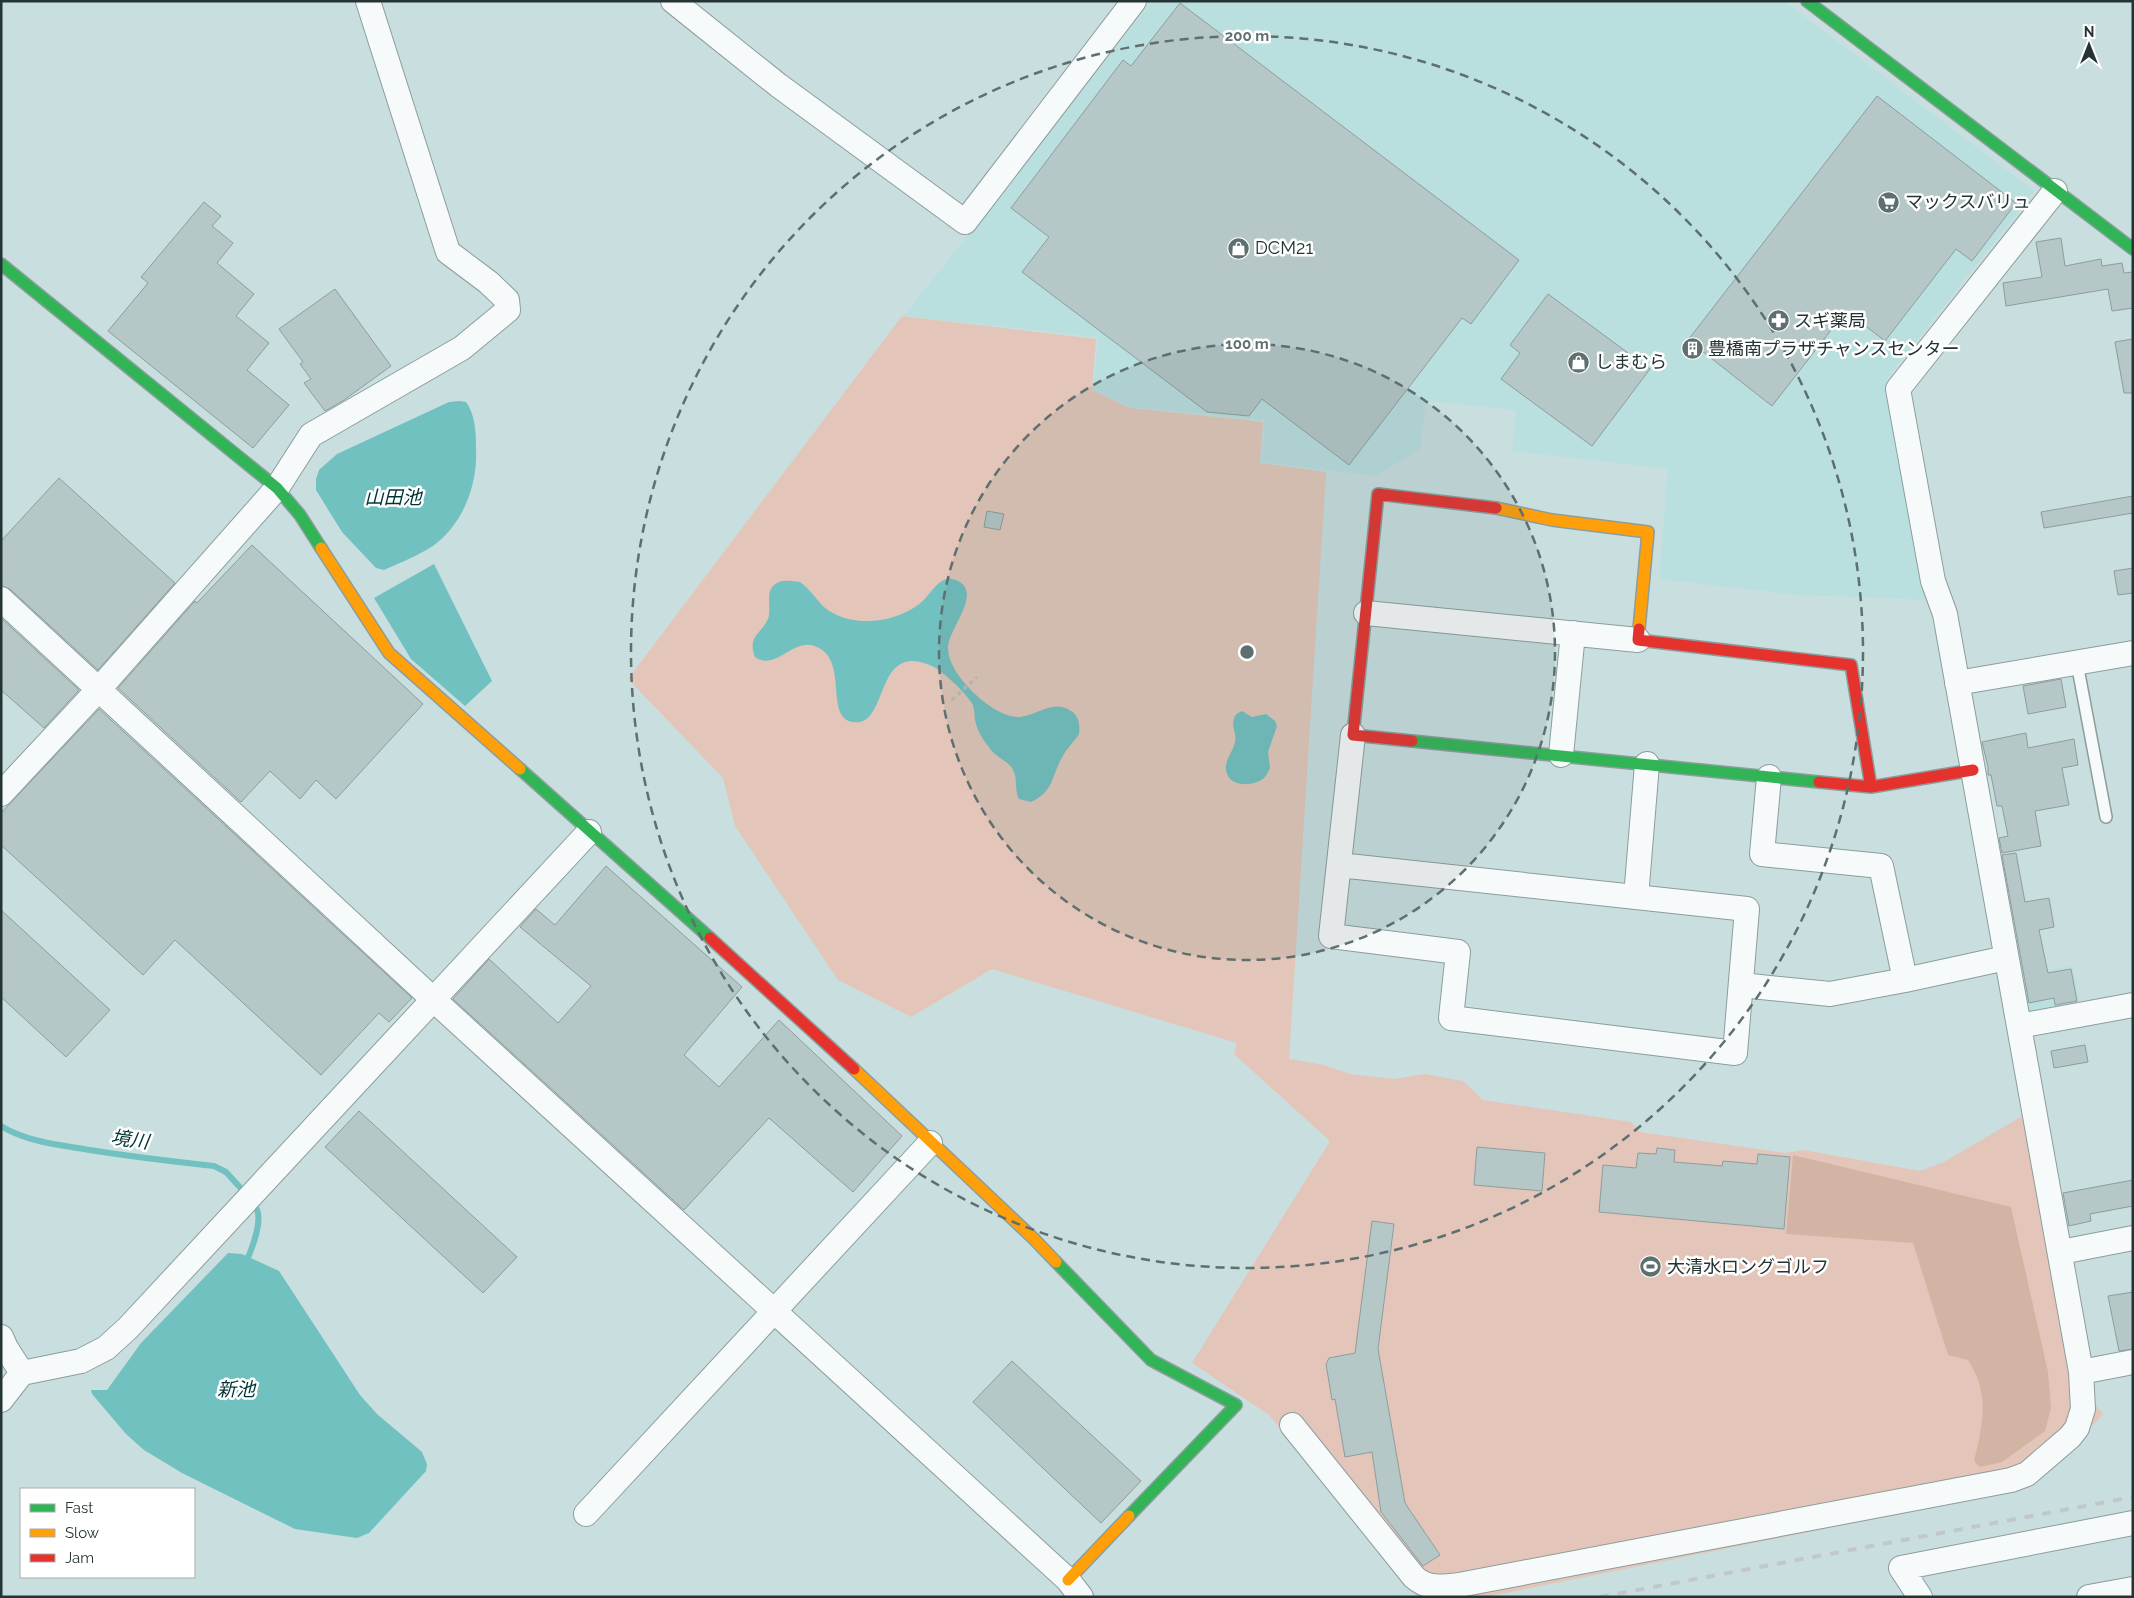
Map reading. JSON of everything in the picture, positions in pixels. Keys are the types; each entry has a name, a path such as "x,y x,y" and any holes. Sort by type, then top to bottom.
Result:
{"street":[{"path":"1,794 98,689 277,488 311,435 462,348 508,310 507,300 501,294 448,252 368,1"},
{"path":"673,1 778,85 966,222 1134,1"},
{"path":"1806,1 2133,249"},
{"path":"1292,1425 1414,1577 1421,1583 1431,1587 1468,1584 2011,1480 2027,1474 2070,1437 2077,1428 2083,1408 2081,1372 1945,614 1933,581 1898,389 2055,191"},
{"path":"1,264 277,488 300,516 389,652 788,1008 1033,1238 1151,1360 1236,1405 1075,1589 775,1310 435,1001 1,599"},
{"path":"1339,864 1746,909 1735,1053 1451,1018 1458,952 1331,936 1339,864 1354,735 1378,494 1507,509 1552,520 1648,532 1638,640"},
{"path":"1366,612 1638,640 1851,665 1871,787"},
{"path":"1561,756 1573,633"},
{"path":"1957,683 2133,653"},
{"path":"1354,735 1871,787 1973,770"},
{"path":"1636,897 1647,764"},
{"path":"1769,777 1762,854 1882,866 1905,980"},
{"path":"1,1400 22,1373 81,1361 106,1348 128,1328 435,1001 589,832"},
{"path":"1741,985 1830,994 2006,958"},
{"path":"2019,1026 2133,1006"},
{"path":"586,1514 930,1142"},
{"path":"2060,1252 2133,1238"},
{"path":"1,1337 22,1373"},
{"path":"2081,1372 2133,1362"},
{"path":"1920,1597 1901,1568 2133,1522"},
{"path":"2089,1597 2133,1589"}],"lane":[{"path":"2077,663 2106,817"}],"path":[{"path":"952,700 977,677"}],"shaded area":[{"path":"1153,1 1784,1 2034,191 1887,378 1924,587 1929,600 1800,595 1659,579 1668,469 1512,451 1516,410 1426,401 1420,449 1376,476 1261,462 1265,420 1130,407 1093,390 1098,337 904,316"},
{"path":"902,316 1096,339 1092,390 1130,408 1263,422 1260,463 1326,472 1289,1059 1324,1065 1350,1074 1394,1079 1425,1074 1463,1081 1483,1100 1631,1122 1640,1132 1785,1153 1803,1150 1920,1171 1944,1162 2024,1115 2070,1375 2103,1414 2050,1471 2028,1488 1486,1597 1418,1597 1269,1415 1192,1363 1330,1141 1234,1054 1237,1043 992,969 911,1017 838,980 735,826 723,778 628,679"},
{"path":"2072,966 2081,1008 2025,1019 2017,976"},
{"path":"1793,1155 2011,1207 2048,1372 2051,1408 2045,1431 2002,1462 1980,1467 1974,1461 1983,1409 1979,1385 1968,1360 1948,1355 1913,1243 1786,1234"}],"water":[{"name":"山田池","path":"449,402 466,402 469,407 474,423 476,441 474,475 467,502 453,526 433,546 416,556 384,570 376,568 342,532 316,490 316,479 319,470 337,454"},
{"path":"434,564 492,681 465,706 411,659 374,598"},
{"path":"948,578 960,582 966,589 967,598 964,608 948,647 953,666 969,688 989,705 1014,717 1027,716 1052,707 1058,707 1071,711 1077,718 1079,734 1059,763 1049,788 1039,798 1031,802 1019,799 1014,773 1011,767 994,753 982,737 977,727 973,705 961,690 932,666 913,661 900,664 891,673 873,712 865,720 853,722 844,718 840,711 832,664 827,654 817,647 800,646 771,660 755,657 753,644 756,636 768,619 771,588 780,582 800,582 824,607 834,614 858,621 871,621 883,620 908,611 918,605 939,583"},
{"path":"1242,711 1252,717 1266,714 1275,721 1277,726 1268,752 1270,768 1267,775 1260,781 1250,784 1240,784 1231,780 1226,771 1227,762 1235,742 1234,717"},
{"name":"新池","path":"228,1253 242,1254 279,1271 360,1395 377,1414 422,1452 427,1464 426,1471 369,1533 357,1538 295,1529 182,1473 144,1450 126,1434 92,1394 91,1390 107,1390 141,1343"}],"building":[{"path":"1180,3 1519,260 1471,324 1462,318 1349,465 1262,399 1249,416 1207,412 1022,272 1049,237 1011,208 1123,60 1131,66"},
{"path":"1877,96 2016,203 1972,261 1956,249 1885,341 1846,311 1772,406 1688,340"},
{"path":"204,202 221,216 212,226 233,243 217,263 254,294 236,316 269,343 247,370 289,405 253,448 108,331 148,283 141,277"},
{"path":"2061,238 2065,266 2101,259 2102,266 2122,263 2124,273 2133,272 2133,308 2112,311 2108,289 2006,306 2003,283 2042,277 2036,242"},
{"path":"335,289 391,366 344,400 325,411 304,383 311,379 300,364 303,362 279,329"},
{"path":"1548,294 1650,369 1592,446 1501,379 1520,353 1510,345"},
{"path":"2133,339 2133,393 2124,393 2115,342"},
{"path":"59,478 175,583 98,670 10,589 1,586 1,541"},
{"path":"2133,496 2133,513 2044,528 2041,512"},
{"path":"987,511 1004,514 1000,530 984,527"},
{"path":"252,545 423,704 336,799 316,780 300,799 270,771 241,802 118,688 195,601 197,603"},
{"path":"2133,568 2133,593 2118,595 2114,571"},
{"path":"1,618 79,690 44,728 1,690"},
{"path":"2061,679 2066,707 2028,714 2023,686"},
{"path":"99,709 412,998 389,1022 379,1013 321,1075 175,940 143,975 1,845 1,813"},
{"path":"2026,733 2028,748 2074,739 2078,765 2062,768 2069,805 2035,811 2041,846 2002,853 1999,838 2008,836 2002,806 1997,806 1991,775 1988,775 1982,742"},
{"path":"2016,853 2025,902 2049,898 2054,927 2039,930 2048,973 2071,969 2077,1001 2055,1005 2054,998 2029,1003 2002,855"},
{"path":"606,866 742,987 684,1055 719,1087 779,1020 902,1136 853,1192 769,1118 684,1210 453,999 489,959 558,1023 591,986 520,927 536,909 555,925"},
{"path":"1,910 110,1010 66,1057 1,997"},
{"path":"2085,1045 2088,1062 2054,1068 2051,1051"},
{"path":"359,1111 517,1257 483,1293 325,1147"},
{"path":"1477,1147 1545,1153 1542,1191 1474,1185"},
{"path":"1657,1148 1675,1150 1674,1162 1722,1166 1723,1161 1757,1164 1758,1154 1790,1157 1784,1229 1599,1212 1603,1165 1636,1168 1638,1153 1656,1154"},
{"path":"2133,1180 2133,1206 2090,1214 2091,1221 2069,1226 2063,1193"},
{"path":"1372,1221 1394,1224 1378,1349 1405,1503 1440,1555 1423,1566 1381,1512 1372,1452 1345,1457 1335,1399 1332,1400 1326,1364 1329,1358 1355,1353"},
{"path":"2133,1292 2133,1349 2119,1351 2108,1296"},
{"path":"1012,1361 1141,1481 1101,1523 973,1402"}],"waterway":[{"name":"境川","path":"1,1126 19,1135 58,1145 214,1166 226,1172 246,1194"},
{"name":"境川","path":"245,1265 258,1227 258,1212 255,1206"}],"railway":[{"path":"1600,1597 2133,1497"}],"traffic: fast":[{"path":"1807,1 2133,249"},
{"path":"1,264 277,488 300,515 321,548"},
{"path":"1412,741 1819,782"},
{"path":"520,769 710,938"},
{"path":"1056,1262 1151,1360 1236,1405 1129,1516"}],"traffic: slow":[{"path":"1496,508 1552,520 1648,532 1639,629"},
{"path":"321,548 389,653 520,769"},
{"path":"854,1069 1056,1262"},
{"path":"1068,1580 1129,1516"}],"traffic: jam":[{"path":"1412,741 1353,735 1378,494 1496,508"},
{"path":"1639,629 1638,640 1851,665 1871,787"},
{"path":"1819,782 1871,787 1973,770"},
{"path":"710,938 854,1069"}],"place":[{"name":"マックスバリュ","path":"1889,202"},
{"name":"DCM21","path":"1239,248"},
{"name":"スギ薬局","path":"1778,321"},
{"name":"豊橋南プラザチャンスセンター","path":"1692,349"},
{"name":"しまむら","path":"1579,362"},
{"name":"大清水ロングゴルフ","path":"1651,1267"}]}
